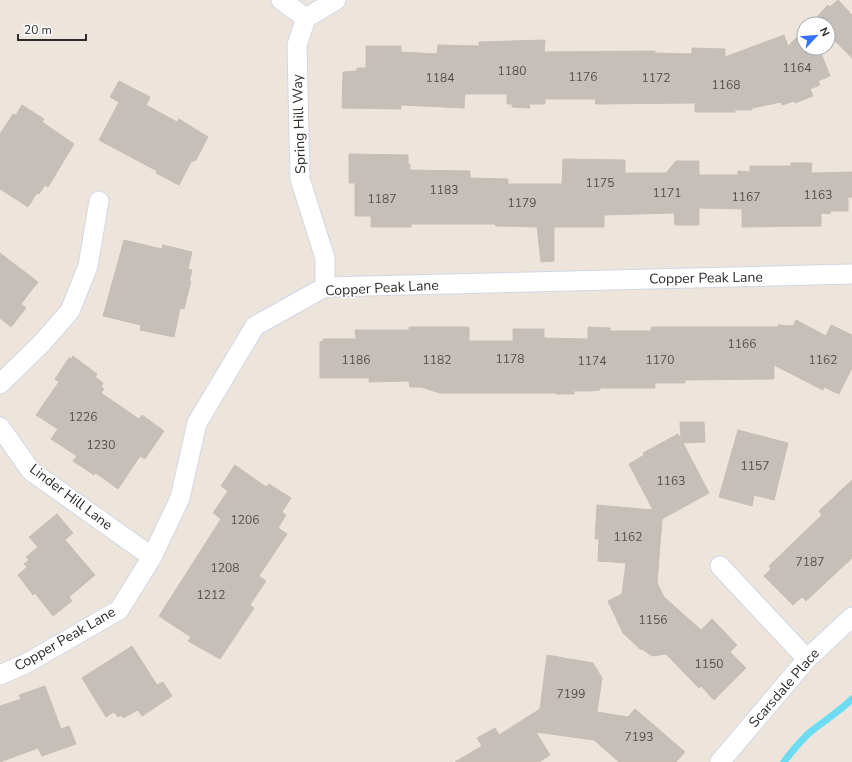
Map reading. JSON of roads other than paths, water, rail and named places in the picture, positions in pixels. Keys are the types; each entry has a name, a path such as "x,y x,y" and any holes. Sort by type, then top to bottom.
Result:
{"street":[{"path":"281,0 306,18 336,0"},
{"name":"Spring Hill Way","path":"306,18 297,45 300,179 325,258 325,287"},
{"path":"0,384 41,344 70,311 88,266 99,201"},
{"name":"Copper Peak Lane","path":"0,675 27,663 119,610 152,557 180,498 197,422 255,326 325,287 852,274"},
{"name":"Linder Hill Lane","path":"0,427 31,470 152,557"},
{"path":"720,566 807,659"},
{"name":"Scarsdale Place","path":"720,762 807,659 852,617"}],"waterway":[{"path":"784,762 808,734 852,699"}]}
